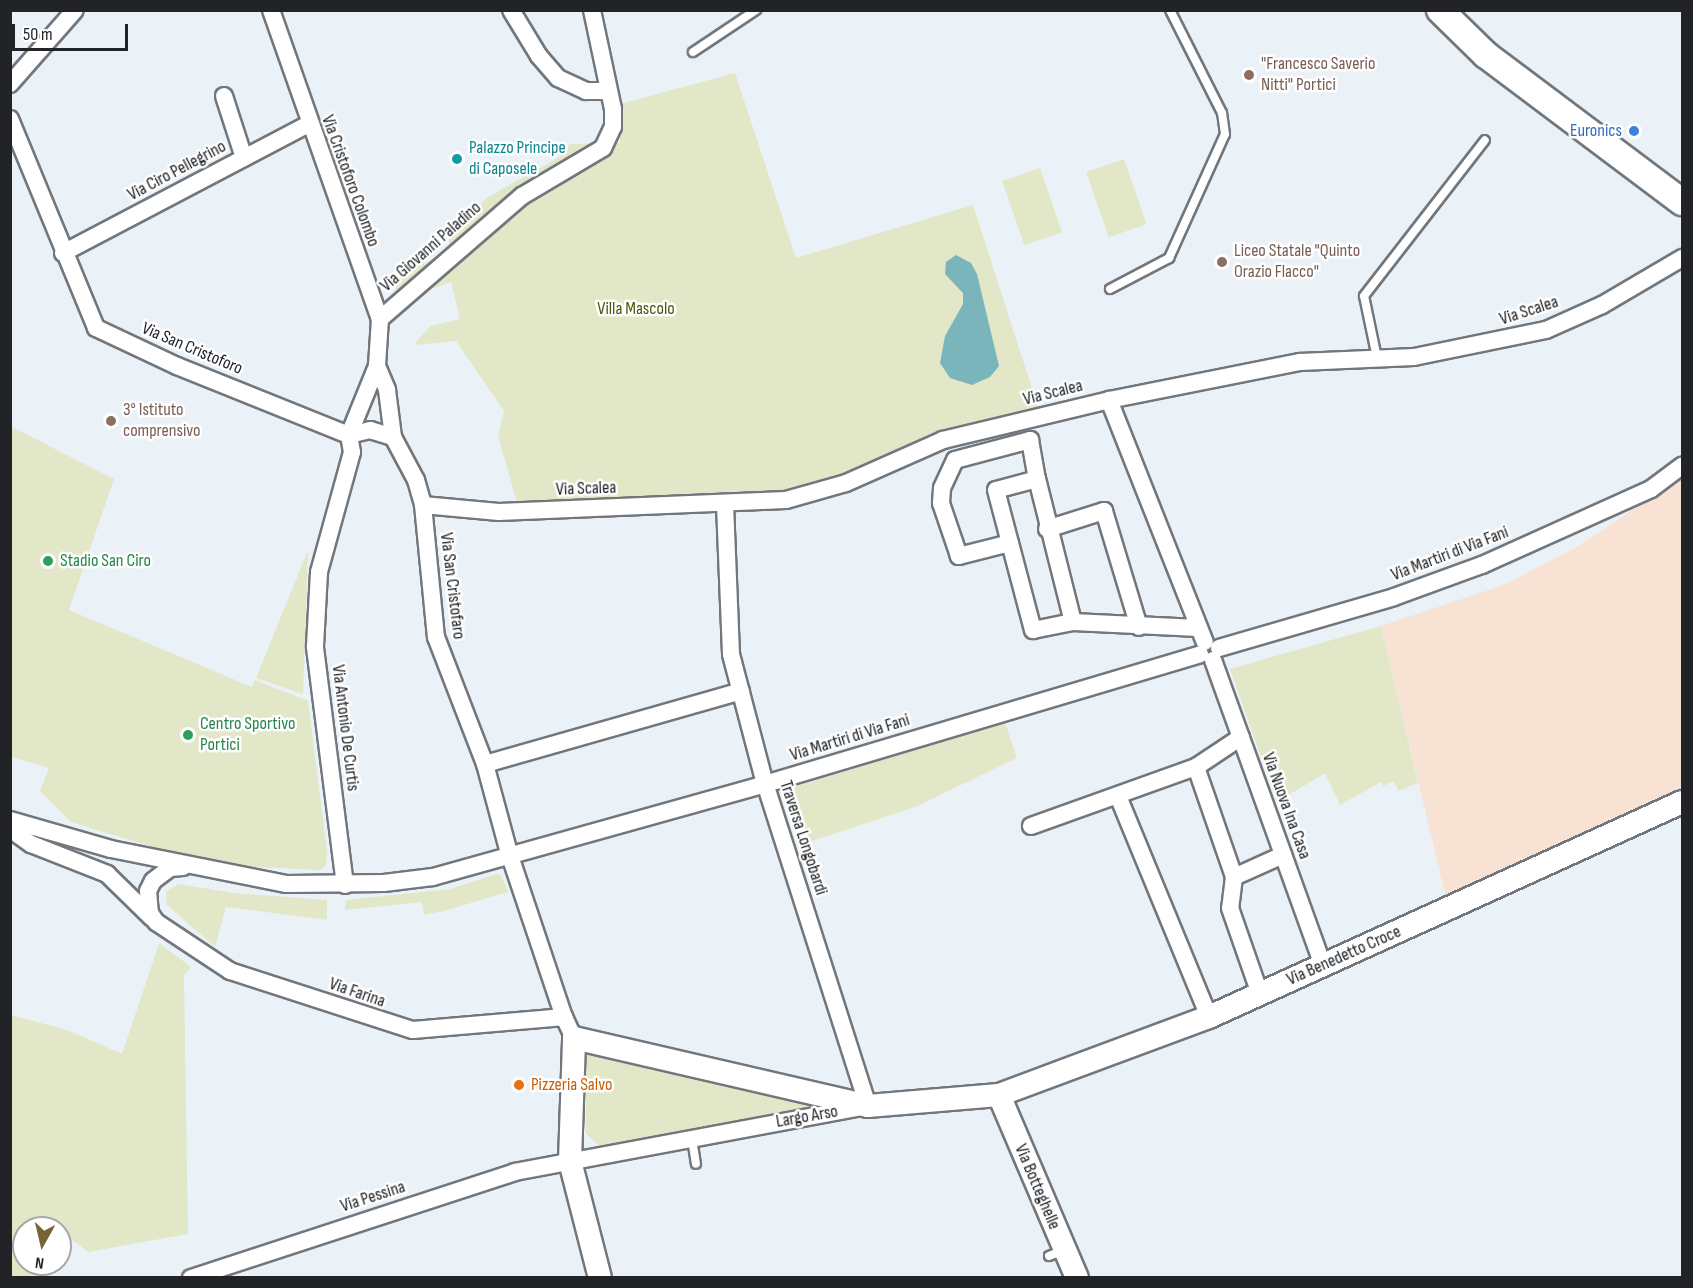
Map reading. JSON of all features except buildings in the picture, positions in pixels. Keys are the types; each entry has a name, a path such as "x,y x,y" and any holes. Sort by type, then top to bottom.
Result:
{"main road":[{"path":"1440,10 1486,55 1683,202"},
{"name":"Via Benedetto Croce","path":"868,1106 999,1095 1209,1017 1683,802"},
{"path":"574,1038 570,1161 600,1278"},
{"name":"Largo Arso","path":"574,1038 868,1106"},
{"name":"Via Botteghelle","path":"999,1095 1057,1253 1077,1278"}],"street":[{"path":"13,75 75,10"},
{"name":"Via Cristoforo Colombo","path":"271,10 309,124 380,319 377,366"},
{"path":"511,10 539,56 558,78 586,91 608,91"},
{"name":"Via Giovanni Paladino","path":"380,319 522,196 603,148 614,127 592,10"},
{"path":"224,96 244,158"},
{"name":"Via San Cristoforo","path":"10,119 63,253 96,328 177,366 349,435"},
{"name":"Via Ciro Pellegrino","path":"63,253 309,124"},
{"name":"Via Scalea","path":"423,505 499,512 786,500 846,483 943,440 1108,400 1300,362 1458,351 1546,330 1602,305 1683,258"},
{"path":"349,435 377,366"},
{"path":"349,435 370,430 393,436 387,390 377,366"},
{"name":"Via Nuova Ina Casa","path":"1108,400 1207,646 1323,966"},
{"name":"Via Antonio De Curtis","path":"345,885 315,646 320,572 352,453 349,435"},
{"name":"Via San Cristofaro","path":"393,436 416,480 423,505 436,637 485,764 509,854 564,1017"},
{"path":"1010,543 959,556 941,503 942,488 955,460 1030,440 1047,529 1073,622"},
{"name":"Via Martiri di Via Fani","path":"509,854 765,784 1207,646 1394,597 1482,565 1651,489 1683,466"},
{"path":"1037,478 996,490 1033,630 1073,622 1139,627 1207,646"},
{"name":"Traversa Longobardi","path":"724,504 731,654 765,784 868,1106"},
{"path":"1047,529 1104,511 1139,627"},
{"path":"485,764 741,691"},
{"path":"1032,826 1196,767 1241,737"},
{"path":"1196,767 1234,877 1230,908 1260,994"},
{"path":"1118,796 1209,1017"},
{"path":"10,820 187,866 286,884 345,885 433,877 509,854"},
{"name":"Via Farina","path":"10,829 31,844 107,874 156,922 230,971 384,1024 432,1030 564,1017"},
{"path":"1234,877 1283,855"},
{"path":"156,922 147,902 153,881 170,868 187,866"},
{"path":"564,1017 574,1038"},
{"name":"Largo Arso","path":"570,1161 868,1106"},
{"name":"Via Pessina","path":"191,1278 514,1172 570,1161"}],"lane":[{"path":"693,52 756,10"},
{"path":"1110,289 1169,258 1225,134 1222,113 1170,10"},
{"path":"1377,358 1364,296 1485,140"},
{"path":"692,1139 696,1164"}],"shaded area":[{"path":"1682,477 1682,789 1446,897 1381,626 1504,585 1575,548"}],"green space":[{"name":"Villa Mascolo","path":"735,73 796,258 973,205 1039,410 945,431 862,470 782,496 518,506 498,436 504,411 456,341 414,345 430,326 460,319 451,282 402,300 390,278 418,256 425,264 449,249 449,240 486,198 558,158 570,144 620,143 616,105"},
{"path":"1124,159 1146,224 1109,237 1086,172"},
{"path":"1040,168 1062,232 1024,245 1002,181"},
{"name":"Centro Sportivo Portici","path":"10,426 114,479 69,610 252,687 255,680 308,701 327,851 326,865 320,870 239,866 183,856 71,822 40,791 49,768 11,757"},
{"path":"308,550 303,694 256,678"},
{"path":"1381,626 1418,783 1398,791 1394,781 1383,786 1381,782 1340,805 1325,773 1277,802 1230,669"},
{"path":"1005,722 1017,758 915,807 797,846 788,789"},
{"path":"497,874 501,875 508,892 444,911 424,915 422,902 345,910 346,900 450,889"},
{"path":"178,884 234,893 327,900 327,920 226,907 215,947 167,905 166,892"},
{"path":"159,943 191,967 184,975 188,1234 88,1252 72,1240 72,1216 12,1216 12,1276 31,1277 11,1277 11,1015 67,1030 122,1054"},
{"path":"591,1052 817,1105 818,1115 599,1146 586,1134 586,1058"}],"water":[{"path":"956,255 971,263 977,274 999,366 990,377 972,385 950,378 940,363 945,336 963,304 963,293 945,274 946,262"}],"place":[{"name":"\"Francesco Saverio Nitti\" Portici","path":"1249,75"},
{"name":"Euronics","path":"1634,131"},
{"name":"Palazzo Principe di Caposele","path":"457,159"},
{"name":"Liceo Statale \"Quinto Orazio Flacco\"","path":"1222,262"},
{"name":"3° Istituto comprensivo","path":"111,421"},
{"name":"Stadio San Ciro","path":"48,561"},
{"name":"Centro Sportivo Portici","path":"188,735"},
{"name":"Pizzeria Salvo","path":"519,1085"}]}
